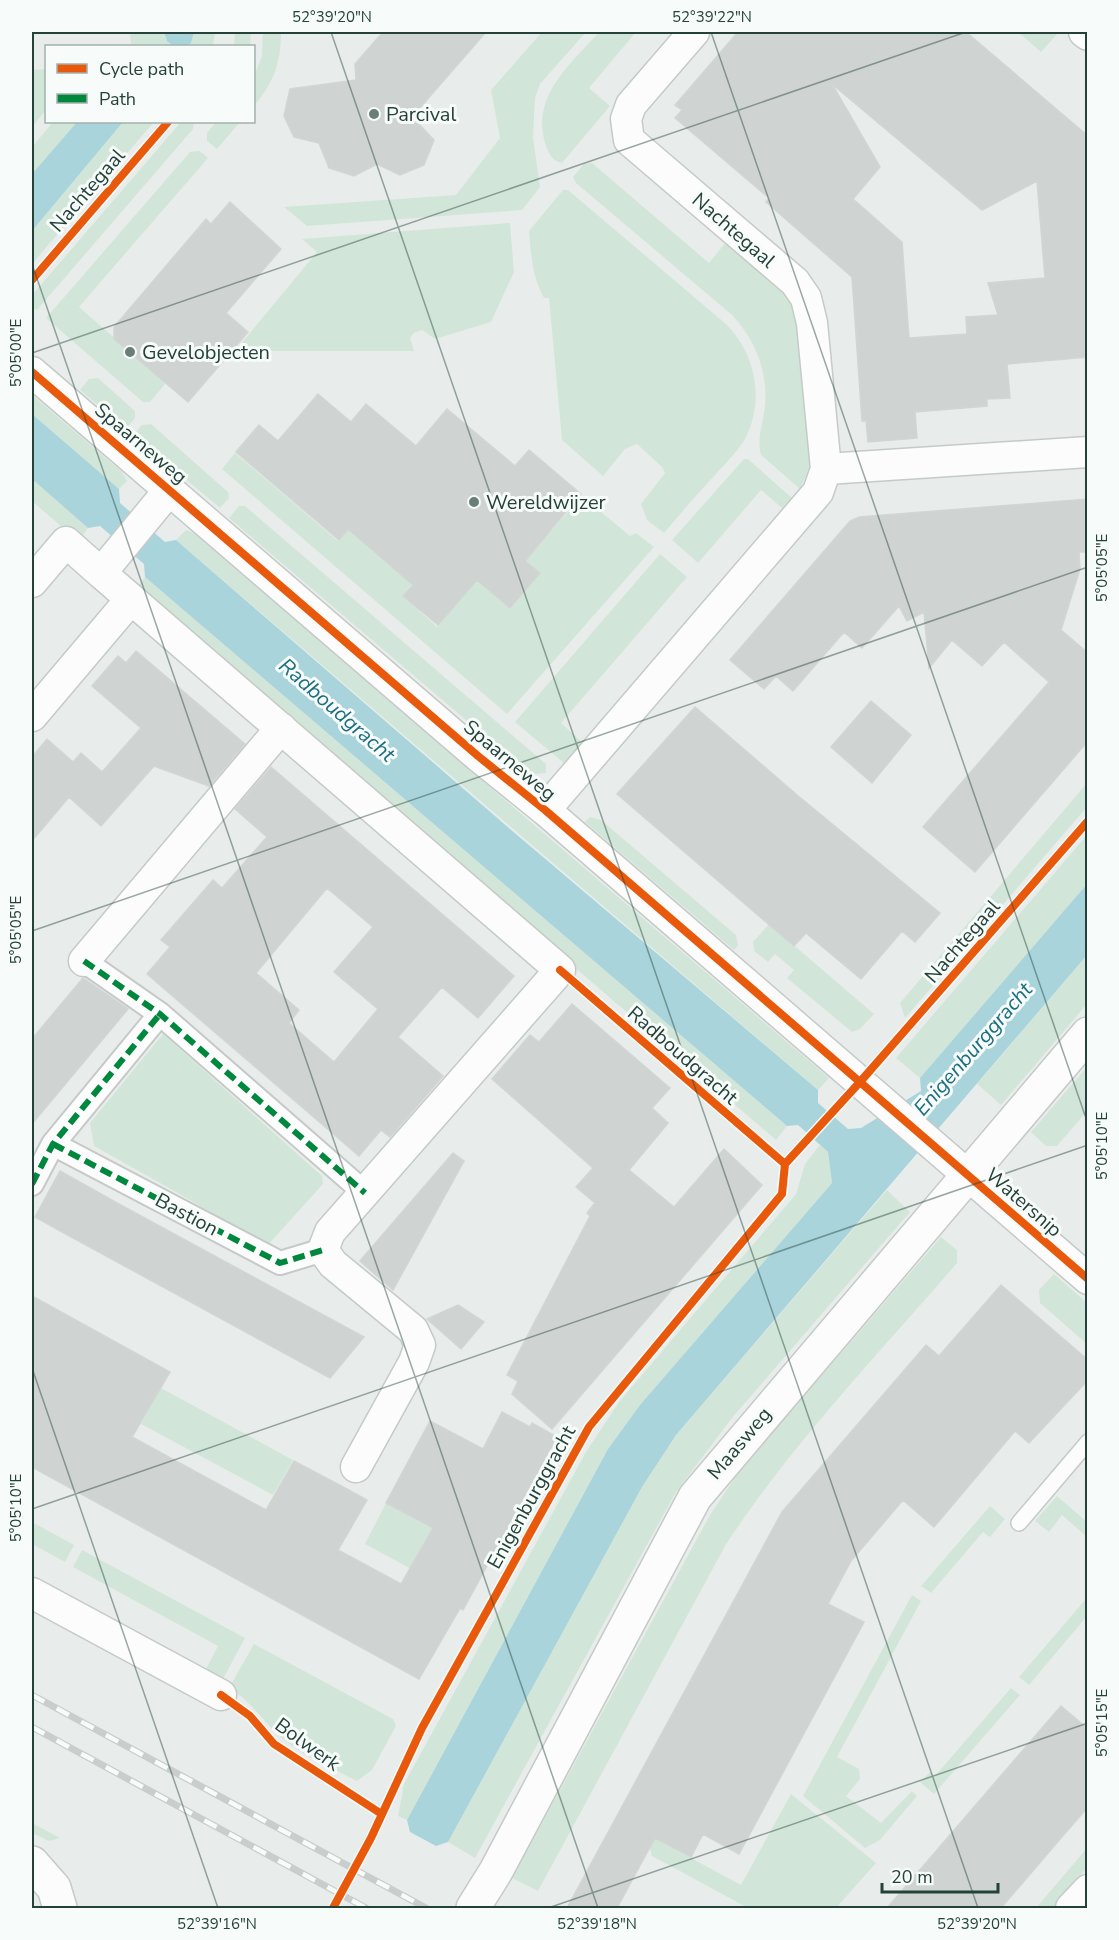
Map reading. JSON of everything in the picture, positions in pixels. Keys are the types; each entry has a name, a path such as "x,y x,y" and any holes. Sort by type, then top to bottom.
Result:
{"street":[{"name":"Nachtegaal","path":"545,810 818,492 826,469 812,323 806,298 795,282 629,140 626,119 630,105 694,32"},
{"path":"1084,32 1088,35"},
{"name":"Spaarneweg","path":"32,372 478,756 545,810 932,1147 966,1174"},
{"path":"826,469 1088,452"},
{"path":"101,573 170,489"},
{"path":"32,582 66,542 560,970 330,1232 323,1250 333,1264 413,1330 420,1345 414,1362 356,1467"},
{"path":"32,716 131,599"},
{"path":"281,729 84,961 160,1014 365,1193"},
{"path":"32,1184 53,1144 160,1014"},
{"name":"Maasweg","path":"473,1908 496,1871 694,1497 966,1174 1088,1034"},
{"name":"Bastion","path":"53,1144 280,1263 323,1250"},
{"name":"Watersnip","path":"966,1174 1088,1279"},
{"path":"32,1593 221,1695"},
{"path":"32,1863 54,1888 60,1908"},
{"path":"1071,1908 1088,1890"}],"lane":[{"path":"1019,1523 1088,1442"}],"green space":[{"path":"130,32 164,32 167,41 172,45 131,45"},
{"path":"194,32 215,32 213,45 188,45"},
{"path":"235,32 251,32 250,45 234,45"},
{"path":"263,32 281,32 280,53 275,72 267,89 255,105 255,74 262,56"},
{"path":"542,32 586,32 540,84 535,98 533,138 540,187 522,210 307,226 284,207 456,195 500,138 491,90"},
{"path":"599,32 636,32 589,88 610,106 562,163 551,156 545,143 542,126 544,110 556,82"},
{"path":"1018,32 1059,32 1041,52"},
{"path":"45,69 45,111 32,127 32,70"},
{"path":"52,123 76,123 32,174 32,147"},
{"path":"122,123 153,123 32,264 32,231"},
{"path":"180,123 194,123 193,129 37,310 32,308 32,295"},
{"path":"215,123 239,123 217,149 207,141 207,133"},
{"path":"200,151 208,158 79,307 166,383 150,402 143,402 46,318 190,152"},
{"path":"592,163 709,263 726,242 785,289 797,307 810,454 810,467 800,489 761,455 759,442 765,405 764,380 753,345 740,324 576,183 573,177 584,164"},
{"path":"563,190 568,190 726,324 744,349 750,364 756,394 755,409 745,439 664,533 647,520 641,504 665,473 662,467 637,444 625,449 603,476 562,440 549,298 544,298 537,282 529,231"},
{"path":"510,223 514,272 491,322 435,339 422,330 414,333 410,338 414,351 235,351 317,252 302,239"},
{"path":"98,378 135,411 135,418 126,429 80,390 89,379"},
{"path":"32,395 122,472 127,481 119,489 32,414"},
{"path":"151,424 228,492 229,498 220,508 133,435 142,425"},
{"path":"235,453 338,541 348,529 412,584 403,596 437,627 477,580 511,608 540,574 525,561 582,496 630,536 636,533 654,547 507,714 222,469"},
{"path":"744,459 748,459 792,498 782,508 761,490 698,563 672,540"},
{"path":"32,479 88,528 81,538 70,534 32,501"},
{"path":"239,506 245,506 546,764 546,773 533,774 522,768 229,518"},
{"path":"186,530 194,533 829,1078 818,1090 176,540"},
{"path":"660,554 687,577 561,723 583,743 565,764 515,722"},
{"path":"145,577 787,1126 776,1140 195,642 136,589"},
{"path":"1087,783 1087,807 905,1018 900,1003"},
{"path":"590,817 601,820 736,935 738,946 734,950 585,822"},
{"path":"1087,835 1087,884 920,1078 896,1058"},
{"path":"769,924 874,1014 860,1029 852,1032 787,978 794,970 775,954 768,962 754,951 753,942"},
{"path":"1087,955 1087,1004 1001,1105 977,1084"},
{"path":"163,1034 322,1176 323,1184 266,1247 192,1201 94,1146 90,1123"},
{"path":"1087,1067 1087,1111 1057,1146 1046,1146 1031,1132"},
{"path":"820,1145 828,1152 832,1183 640,1405 608,1449 407,1820 398,1816 404,1784 586,1452 619,1402 796,1194 805,1164"},
{"path":"887,1190 910,1212 732,1418 676,1492 475,1858 448,1842 642,1487 676,1435"},
{"path":"941,1237 957,1250 957,1263 807,1435 778,1471 725,1546 538,1891 512,1878 710,1515 738,1473"},
{"path":"1054,1274 1087,1303 1087,1344 1040,1303 1039,1290"},
{"path":"161,1388 293,1460 273,1495 141,1424"},
{"path":"1057,1496 1087,1522 1087,1537 1062,1515 1049,1532 1035,1521"},
{"path":"386,1503 490,1561 485,1569 413,1570 365,1544"},
{"path":"990,1506 1005,1519 990,1537 983,1532 931,1593 921,1586"},
{"path":"32,1522 74,1545 65,1562 32,1544"},
{"path":"82,1550 245,1638 223,1679 206,1669 218,1646 73,1567"},
{"path":"912,1595 921,1601 837,1757 859,1769 860,1779 846,1796 881,1823 912,1791 917,1796 880,1840 865,1848 803,1796"},
{"path":"1085,1600 1087,1616 1029,1685 1019,1677"},
{"path":"254,1644 393,1719 396,1726 372,1770 357,1781 312,1758 279,1735 245,1700 229,1688"},
{"path":"1011,1688 1020,1695 934,1794 920,1782 930,1772 935,1776"},
{"path":"791,1794 876,1863 836,1908 748,1908 652,1856 649,1844 654,1838 741,1885"},
{"path":"32,1823 60,1838 49,1841 32,1833"},
{"path":"1087,1848 1087,1868 1053,1908 1036,1908"}],"water":[{"path":"164,32 194,32 188,45 172,45 167,41"},
{"path":"76,123 122,123 32,231 32,174"},
{"path":"32,414 119,489 120,503 165,542 176,540 510,829 818,1090 818,1103 848,1129 861,1128 921,1091 920,1078 1087,884 1087,955 676,1435 642,1487 448,1842 436,1846 410,1832 407,1820 608,1449 640,1405 832,1183 828,1152 798,1125 787,1126 145,577 144,564 100,526 88,528 32,479"}],"building":[{"path":"383,32 486,32 412,117 434,140 424,165 400,175 377,164 354,176 329,168 319,143 294,137 284,116 290,89 356,80 355,64"},
{"path":"738,32 966,32 1088,136 1088,357 1007,364 1010,398 987,399 987,406 915,412 917,438 868,442 866,421 862,421 852,277 766,202 769,198 675,118 682,110 675,105","holes":["832,84 982,210 1037,181 1045,278 988,283 998,315 966,317 967,334 909,338 902,242 853,199 880,167"]},
{"path":"230,202 281,249 226,313 248,332 188,402 114,339 114,327 206,219 211,224"},
{"path":"318,394 351,422 366,404 416,446 447,409 515,466 529,450 581,494 525,561 540,573 510,608 477,580 438,625 403,596 413,585 348,529 339,540 236,452 259,425 278,441"},
{"path":"1088,499 1088,552 1079,552 1080,569 1061,630 1088,653 1088,741 975,872 923,827 1049,682 1004,642 982,666 952,640 929,668 924,612 907,621 899,606 862,648 844,632 793,691 776,676 764,689 730,660 850,521 859,517"},
{"path":"136,651 245,744 209,786 154,766 101,826 69,797 32,841 32,757 47,739 73,762 81,753 102,772 141,728 92,686 118,656 126,663"},
{"path":"871,701 911,735 872,783 831,747"},
{"path":"695,707 940,913 915,942 902,931 861,979 806,933 794,946 617,794"},
{"path":"271,767 514,976 478,1018 442,987 398,1037 443,1076 390,1137 381,1130 359,1156 147,974 170,947 161,940 213,880 222,888 267,837 235,809","holes":["327,888 373,927 334,972 378,1009 334,1062 289,1023 299,1010 256,973"]},
{"path":"83,978 128,1009 32,1124 32,1039"},
{"path":"572,1004 670,1088 652,1108 668,1123 629,1170 674,1207 724,1149 762,1185 552,1429 512,1394 518,1381 507,1375 590,1216 587,1213 595,1203 576,1187 593,1168 492,1079 530,1035 539,1042"},
{"path":"453,1153 464,1161 393,1290 360,1261"},
{"path":"60,1171 364,1337 330,1378 64,1233 35,1217"},
{"path":"1001,1285 1088,1360 1088,1380 1029,1443 1015,1431 934,1527 903,1500 851,1561 828,1604 864,1622 739,1854 703,1834 691,1857 655,1838 617,1908 567,1908 782,1512 926,1345 939,1356"},
{"path":"32,1296 170,1372 132,1437 266,1510 294,1461 367,1500 338,1550 401,1584 433,1528 386,1503 430,1421 483,1449 502,1412 530,1427 532,1423 557,1437 463,1610 460,1608 419,1679 32,1467"},
{"path":"458,1305 484,1322 461,1349 427,1319"},
{"path":"1061,1706 1088,1729 1088,1807 1001,1908 887,1908"}],"railway":[{"path":"32,1695 426,1908"},
{"path":"32,1727 366,1908"}],"marked path":[{"path":"84,961 160,1014 365,1193"},
{"path":"32,1184 53,1144 160,1014"},
{"path":"53,1144 280,1263 323,1250"}],"cycle path":[{"path":"32,280 167,123"},
{"path":"32,372 478,756 545,810 1088,1279"},
{"path":"785,1164 860,1082 1088,821"},
{"name":"Radboudgracht","path":"560,970 785,1164"},
{"name":"Enigenburggracht","path":"333,1908 371,1838 422,1728 589,1427 782,1194 785,1164"},
{"name":"Bolwerk","path":"221,1695 250,1716 274,1744 380,1813"}],"place":[{"name":"Parcival","path":"374,114"},
{"name":"Gevelobjecten","path":"130,352"},
{"name":"Wereldwijzer","path":"474,502"}]}
